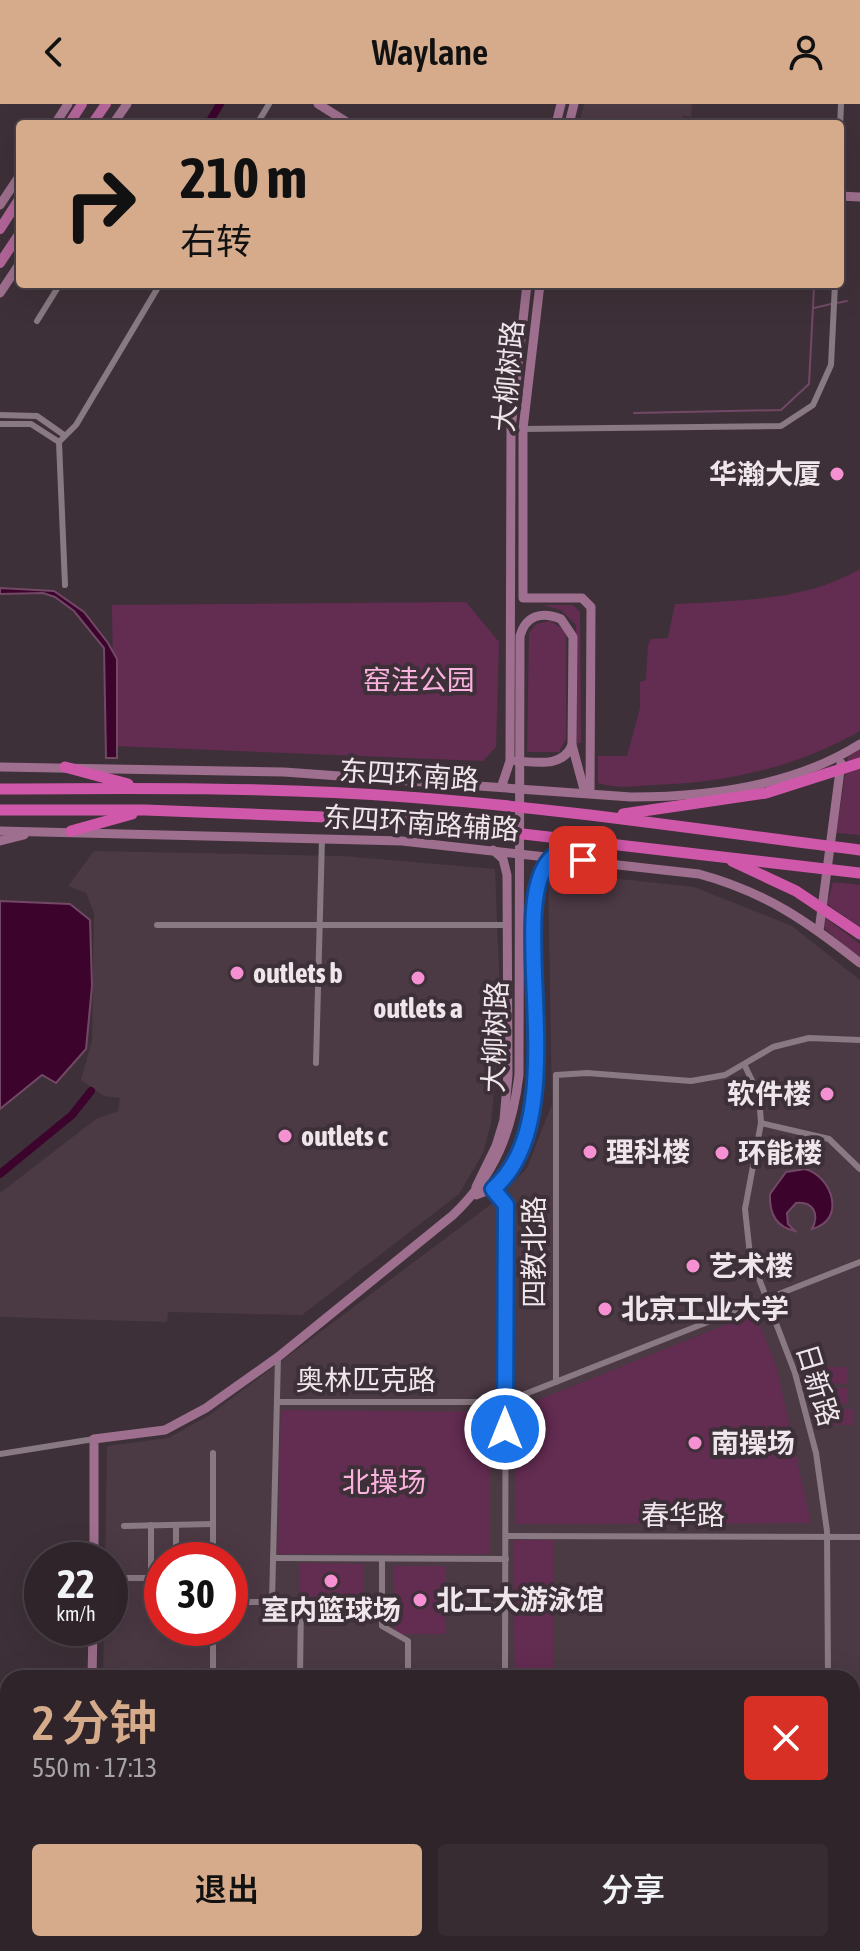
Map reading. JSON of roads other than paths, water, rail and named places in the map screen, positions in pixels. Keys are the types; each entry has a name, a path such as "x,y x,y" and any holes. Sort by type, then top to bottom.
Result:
{"highway":[{"path":"598,816 715,803 816,780 860,763"},
{"path":"65,767 144,788"},
{"name":"东四环南路","path":"0,789 144,788 404,797 598,816 854,849"},
{"name":"东四环南路","path":"0,810 145,810 402,820 860,873"},
{"path":"71,831 145,810"},
{"path":"720,856 796,891 860,934"}],"main road":[{"path":"1,225 16,204"},
{"path":"0,263 16,239"}],"street":[{"path":"318,104 344,120"},
{"path":"0,205 16,181"},
{"path":"0,293 16,269"},
{"path":"37,321 58,288"},
{"path":"65,585 59,442 76,425 158,288"},
{"name":"大柳树路","path":"502,785 510,761 511,429 527,288"},
{"name":"大柳树路","path":"523,598 523,429 540,288"},
{"path":"511,429 781,426 813,405 831,365 835,288"},
{"path":"0,415 37,416 64,435"},
{"path":"0,424 31,424 59,442"},
{"path":"511,599 582,598 591,607 587,793"},
{"name":"大柳树路","path":"94,1439 165,1430 206,1408 278,1357 473,1196 497,1159 507,1136 519,1075 519,745 523,628 533,617 554,616 567,624 573,643 572,745"},
{"name":"东四环南路辅路","path":"0,767 284,772 687,797 763,782 842,756 860,744"},
{"path":"572,745 587,793"},
{"path":"510,761 557,760 569,752 572,745"},
{"path":"819,931 842,756"},
{"name":"东四环南路辅路","path":"0,831 322,838 493,850 699,874 784,906 860,963"},
{"path":"0,841 38,831"},
{"path":"316,1063 322,838"},
{"path":"473,1196 504,1120 507,875 503,859 493,850"},
{"path":"473,1196 493,1189 509,1175 529,1128 537,1071 534,925 539,876 554,856"},
{"path":"157,925 508,925 512,921 530,921 534,925"},
{"path":"745,1066 773,1047 809,1038 860,1040"},
{"name":"日新路","path":"745,1066 759,1095 761,1123 745,1209 750,1255 795,1373 816,1453 827,1537 828,1670"},
{"name":"四教北路","path":"556,1382 556,1075 587,1073 691,1081 725,1075 745,1066"},
{"path":"761,1123 829,1139 860,1169"},
{"path":"493,1189 506,1205 505,1670"},
{"name":"奥林匹克路","path":"277,1402 505,1402 860,1262"},
{"path":"272,1602 278,1357"},
{"path":"0,1454 94,1439 94,1542"},
{"path":"213,1453 213,1542"},
{"path":"124,1526 213,1524"},
{"path":"151,1525 151,1542"},
{"path":"176,1525 176,1542"},
{"name":"春华路","path":"506,1536 860,1537"},
{"path":"273,1558 506,1559"},
{"path":"382,1560 382,1626 408,1641 408,1670"},
{"path":"300,1670 301,1601"},
{"path":"248,1602 383,1602"},
{"path":"92,1670 93,1646"},
{"path":"213,1646 213,1670"}],"waterway":[{"path":"210,120 220,104"},
{"path":"634,413 781,410 809,384 814,288"},
{"path":"837,303 847,301"},
{"path":"814,308 831,304"},
{"path":"0,1174 72,1115 91,1091"}],"place":[{"name":"华瀚大厦","path":"837,474"},
{"name":"outlets b","path":"237,973"},
{"name":"outlets a","path":"418,978"},
{"name":"软件楼","path":"827,1094"},
{"name":"outlets c","path":"285,1136"},
{"name":"理科楼","path":"590,1152"},
{"name":"环能楼","path":"722,1153"},
{"name":"艺术楼","path":"693,1266"},
{"name":"北京工业大学","path":"605,1309"},
{"name":"南操场","path":"695,1443"},
{"name":"室内篮球场","path":"331,1581"},
{"name":"北工大游泳馆","path":"420,1600"}],"park label":[{"name":"窑洼公园","path":"419,680"},
{"name":"北操场","path":"384,1482"}]}
